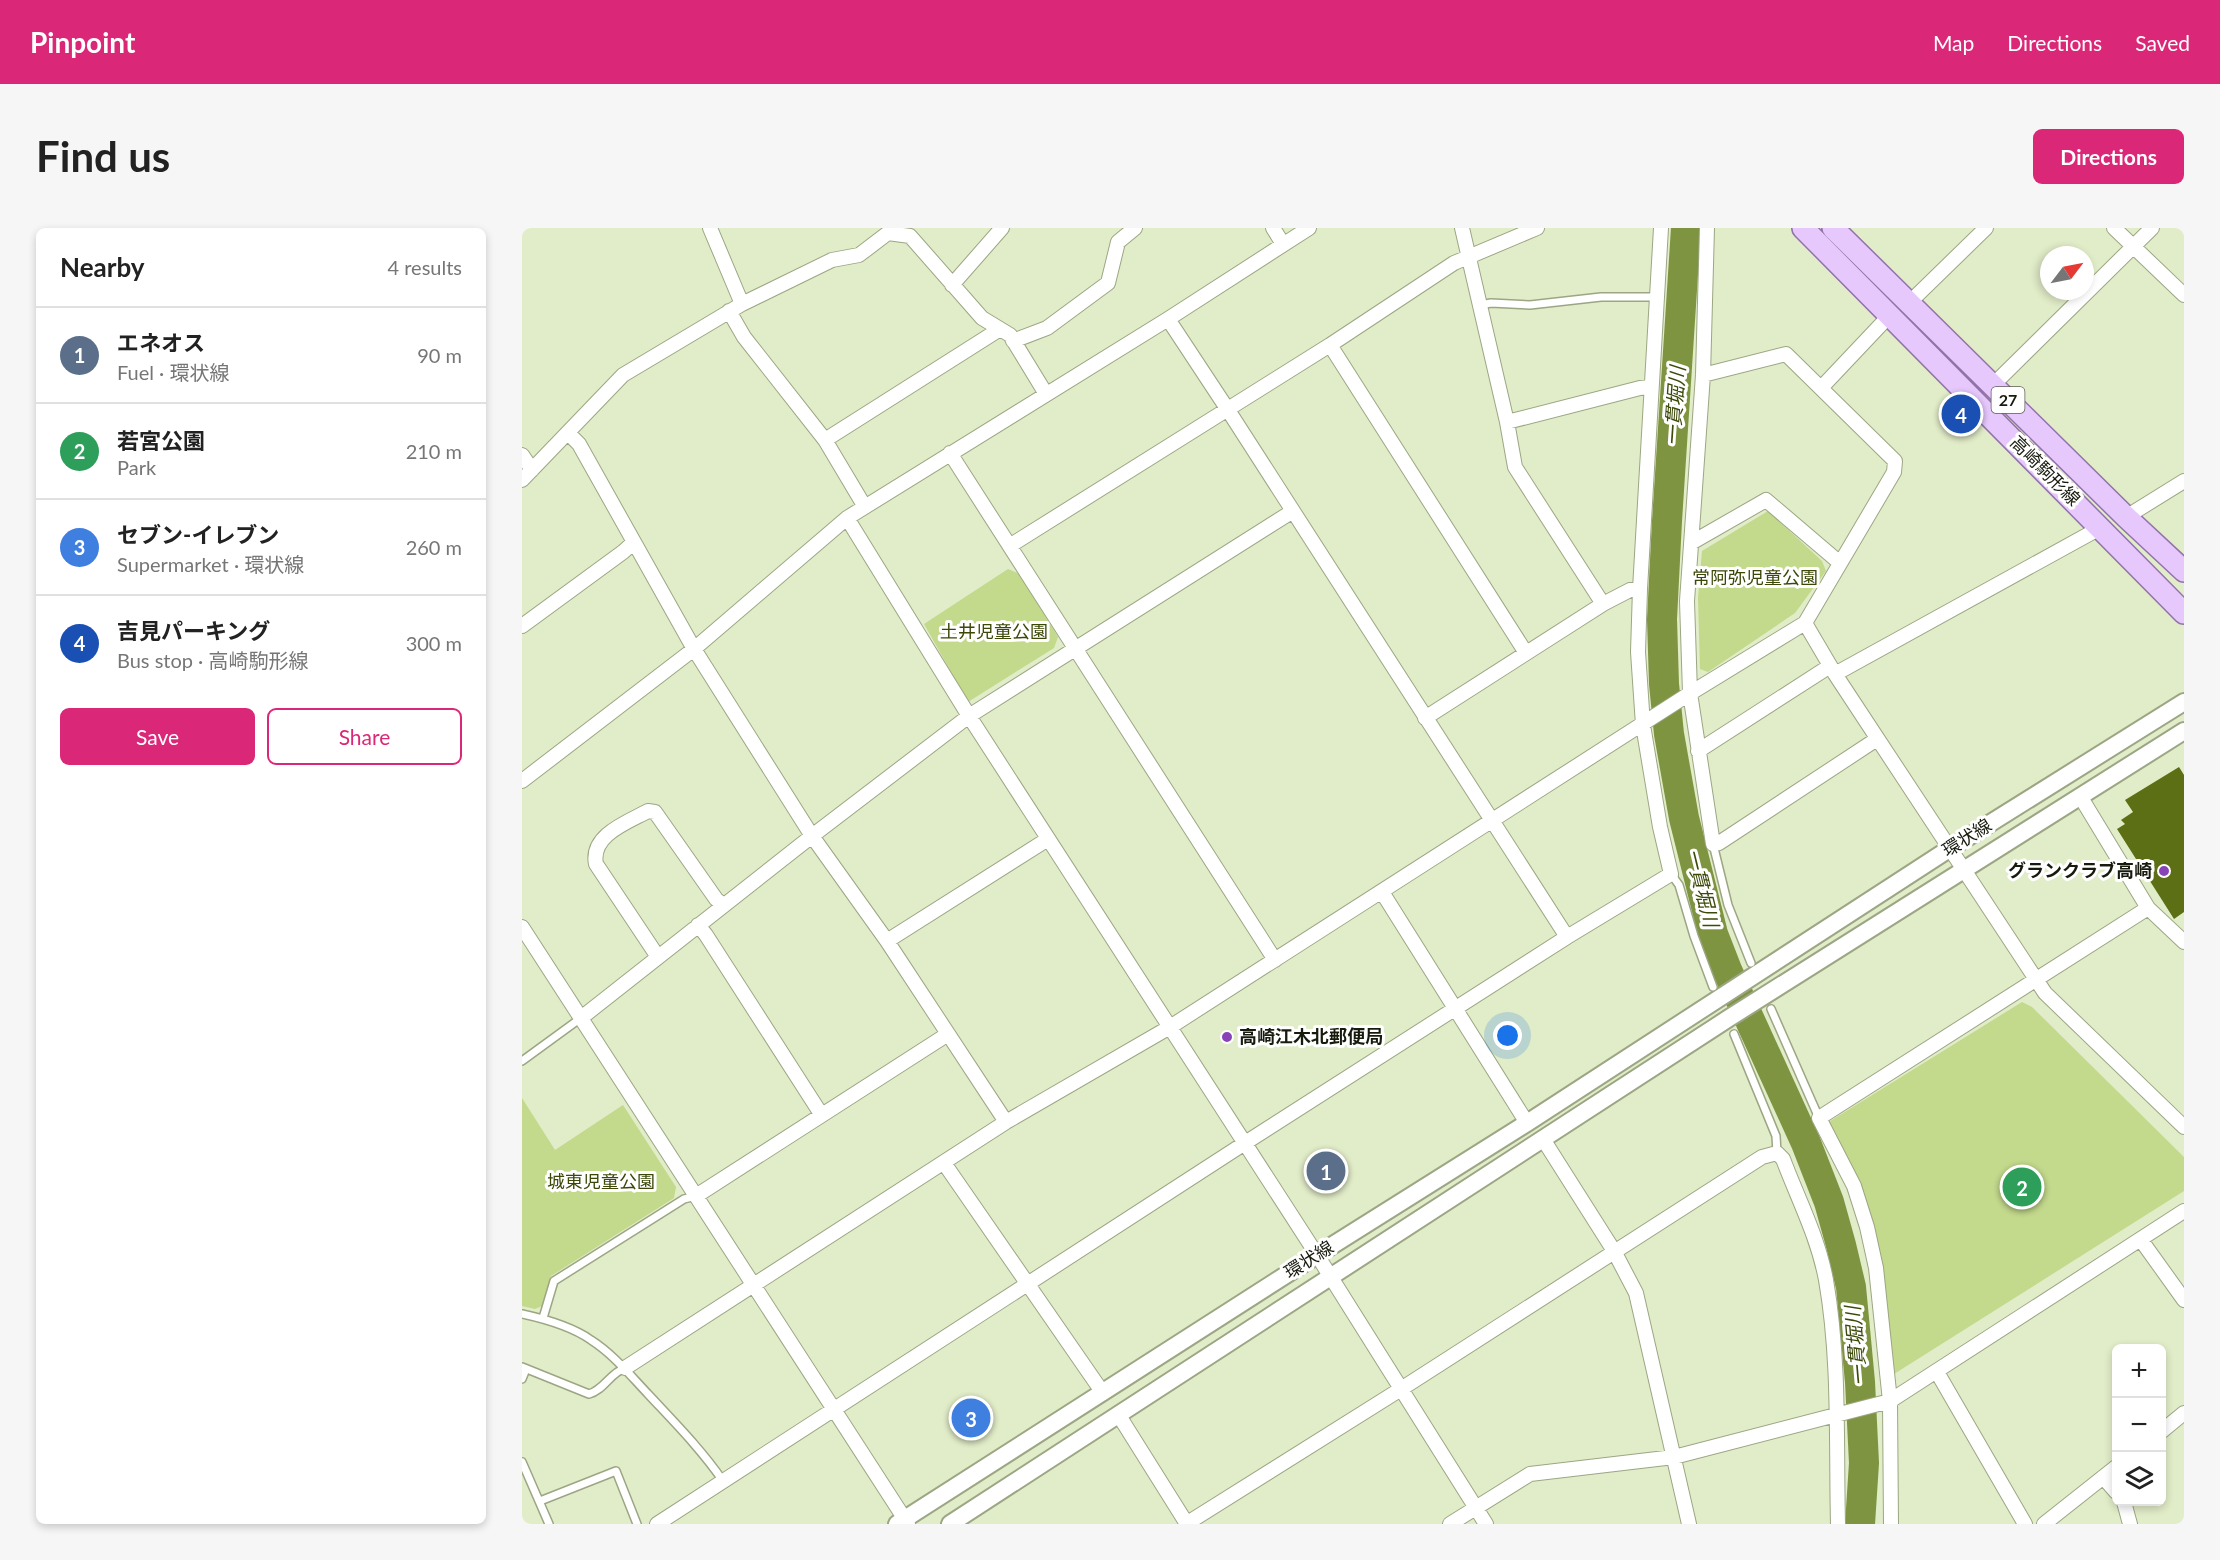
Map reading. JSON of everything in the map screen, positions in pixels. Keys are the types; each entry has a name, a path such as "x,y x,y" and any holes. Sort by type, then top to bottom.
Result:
{"main road":[{"name":"高崎駒形線","path":"1820,231 1899,309 2100,528 2184,613"},
{"name":"高崎駒形線","path":"1899,309 1993,385 2184,571"}],"street":[{"path":"710,228 744,337 825,440 865,507"},
{"path":"952,285 1002,228"},
{"path":"1013,341 1047,328 1108,284 1118,242 1135,228"},
{"path":"1273,228 1283,244"},
{"path":"522,781 694,649 847,518 1168,319 1309,228"},
{"path":"1462,228 1515,466 1603,604"},
{"path":"1011,545 1228,410 1454,263 1537,228"},
{"path":"657,1524 1455,1008 1671,874 1660,827 1643,725 1638,652 1661,228"},
{"path":"1707,228 1703,375 1687,601 1690,694 1713,844 1719,843 1877,739"},
{"path":"1821,388 1899,309 1986,228"},
{"path":"2114,228 2184,295"},
{"path":"1993,385 2152,228"},
{"path":"522,480 623,375 736,308 832,260 859,255 888,233 901,231 910,236 982,318 1010,335 1046,394"},
{"path":"1168,319 1567,937"},
{"path":"825,440 1000,329"},
{"path":"1330,345 1526,653"},
{"path":"625,1368 1006,1122 1170,1027 1690,694 1805,624 1894,472 1894,461 1786,354 1703,375"},
{"path":"1507,422 1651,387"},
{"path":"568,433 579,444 694,649 812,836 887,941 1006,1122"},
{"path":"950,453 1275,960"},
{"path":"522,455 532,470"},
{"path":"2126,516 2184,481"},
{"path":"1691,543 1766,500 1840,564"},
{"path":"581,1018 723,905 969,716 1077,650 1293,511"},
{"path":"847,518 969,716 1317,1255 1486,1524"},
{"path":"1698,751 1832,670 2100,528"},
{"path":"522,626 633,543"},
{"path":"1425,718 1603,604 1630,590 1640,589"},
{"path":"1805,624 1832,670 2035,980 2045,993 2184,1127"},
{"name":"環状線","path":"903,1522 1317,1255 1527,1124 1751,969 2184,702"},
{"name":"環状線","path":"950,1524 1729,1018 1766,1003 1962,870 2184,731"},
{"path":"2080,796 2148,908 2184,942"},
{"path":"658,957 596,864 595,858 603,837 648,811 655,812 716,899 723,905"},
{"path":"887,941 1048,839"},
{"path":"1382,892 1527,1124"},
{"path":"1891,1524 1890,1401 1876,1268 1867,1227 1854,1186 1819,1118 2148,908"},
{"path":"698,925 821,1114"},
{"path":"522,927 903,1522"},
{"path":"696,1196 948,1034"},
{"path":"1543,1138 1614,1251 1636,1293 1689,1524"},
{"path":"1118,1414 1187,1524 1762,1157 1777,1153 1783,1159 1812,1227 1826,1279 1833,1344 1838,1524"},
{"path":"944,1163 1103,1394"},
{"path":"1450,1524 1530,1474 1674,1458 1890,1401 2184,1211"},
{"path":"2140,1240 2184,1300"},
{"path":"1937,1372 2025,1524"},
{"path":"2166,1428 2184,1413"},
{"path":"2044,1524 2112,1470"},
{"path":"2103,1477 2112,1487"},
{"path":"2125,1506 2130,1524"}],"lane":[{"path":"1479,305 1491,303 1530,305 1601,297 1657,297"},
{"path":"1713,844 1728,905 1751,969"},
{"path":"1671,874 1679,885 1694,936 1717,992"},
{"path":"1766,1003 1819,1118"},
{"path":"522,1061 581,1018"},
{"path":"1734,1034 1776,1136 1777,1153"},
{"path":"543,1318 554,1281 684,1199 696,1196"},
{"path":"522,1314 543,1318 589,1338 625,1368 707,1458 723,1481"},
{"path":"522,1379 524,1368 589,1394 595,1392 617,1371 625,1368"},
{"path":"522,1462 549,1524"},
{"path":"540,1501 616,1471 637,1524"}],"green space":[{"name":"常阿弥児童公園","path":"1768,511 1822,561 1826,571 1795,613 1708,672 1700,669 1698,598 1702,551"},
{"name":"土井児童公園","path":"1008,569 1020,574 1058,637 1054,648 968,702 924,624"},
{"path":"2022,1002 2032,1007 2184,1157 2184,1191 1894,1374 1882,1268 1827,1123"},
{"name":"城東児童公園","path":"522,1098 555,1150 623,1105 676,1187 674,1198 551,1276 542,1306 535,1309 522,1306"}],"building":[{"name":"グランクラブ高崎","path":"2179,767 2184,775 2184,912 2174,919 2117,829 2125,824 2121,820 2133,812 2125,800"}],"waterway":[{"name":"一貫堀川","path":"1686,228 1662,619 1664,684 1669,734 1684,818 1713,934 1727,970 1806,1143 1829,1202 1841,1245 1851,1287 1860,1382 1864,1463 1860,1524"}],"place":[{"name":"吉見パーキング","path":"1961,414"},
{"name":"グランクラブ高崎","path":"2164,871"},
{"name":"高崎江木北郵便局","path":"1227,1037"},
{"name":"エネオス","path":"1326,1171"},
{"name":"若宮公園","path":"2022,1187"},
{"name":"セブン-イレブン","path":"971,1418"}]}
